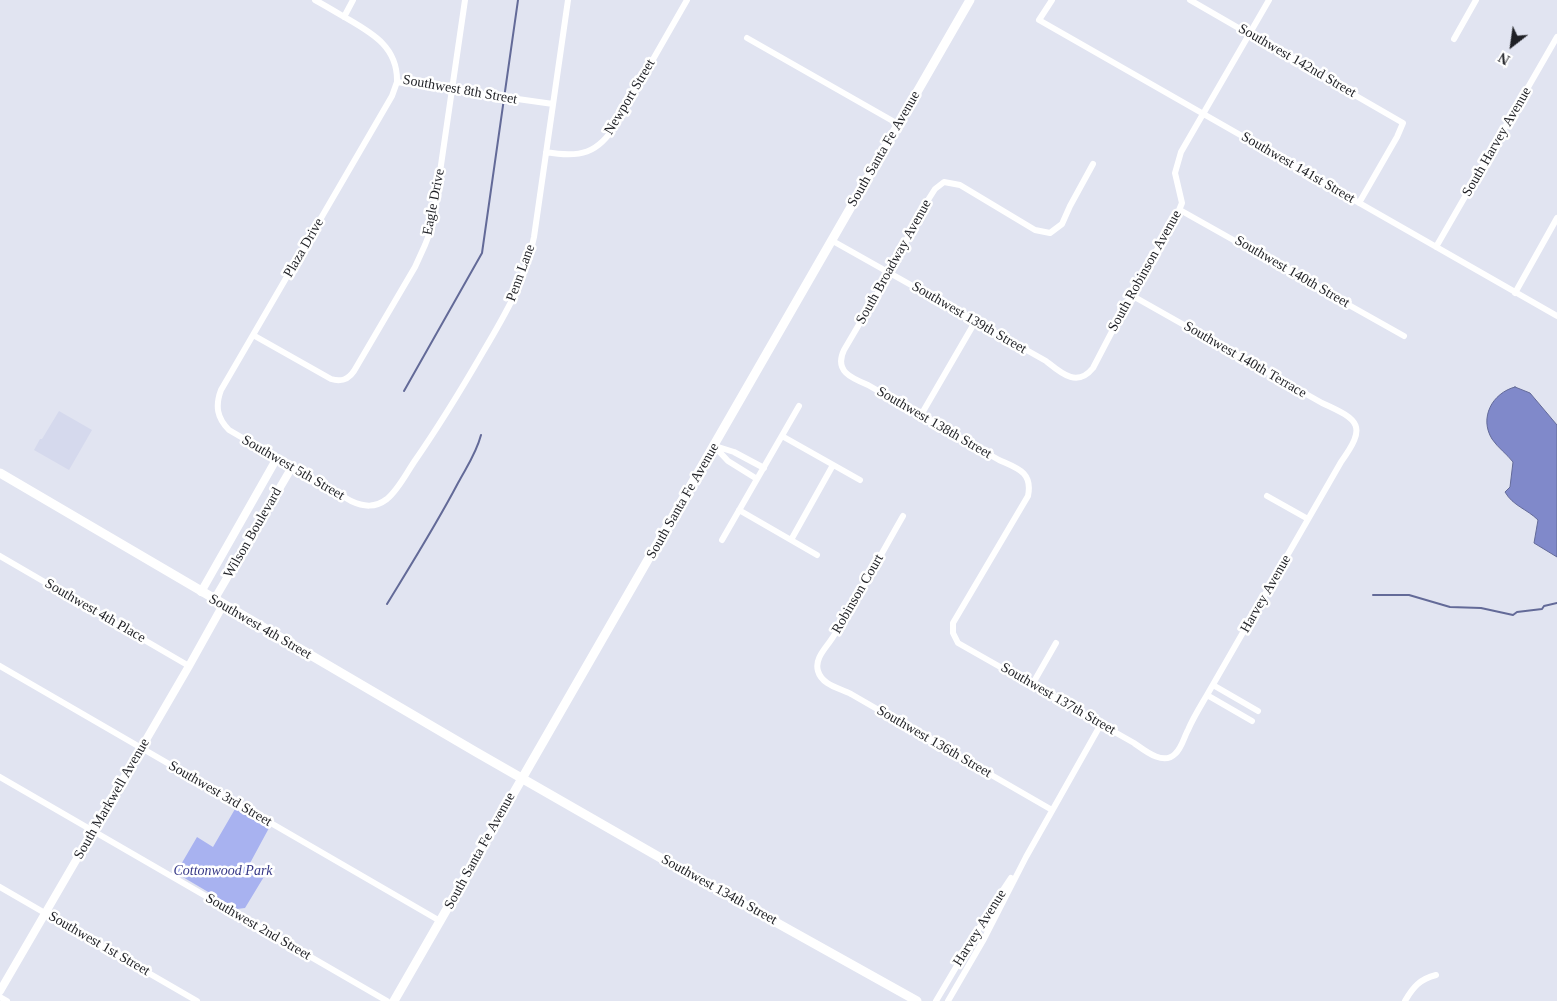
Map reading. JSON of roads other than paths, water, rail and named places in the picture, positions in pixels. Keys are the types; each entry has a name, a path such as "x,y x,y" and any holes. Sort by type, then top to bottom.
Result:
{"main road":[{"name":"South Santa Fe Avenue","path":"394,1001 970,0"},
{"name":"Southwest 4th Street","path":"0,474 521,778"},
{"name":"Southwest 134th Street","path":"521,778 917,1001"}],"street":[{"name":"Southwest 8th Street","path":"315,0 368,30 387,47 396,67 398,82 554,104"},
{"path":"344,17 353,0"},
{"name":"Eagle Drive","path":"253,335 325,376 342,381 346,380 354,371 414,267 429,237 435,212 465,0"},
{"name":"Penn Lane","path":"374,505 386,500 393,493 442,422 517,291 533,242 568,0"},
{"name":"Newport Street","path":"546,152 569,156 577,155 593,150 606,140 687,0"},
{"name":"Southwest 141st Street","path":"1052,0 1038,20 1557,316"},
{"name":"Southwest 142nd Street","path":"1190,0 1403,123 1397,137 1358,203"},
{"name":"South Robinson Avenue","path":"1080,377 1092,368 1180,210 1182,203 1175,173 1178,160 1269,0"},
{"path":"1454,39 1476,0"},
{"name":"South Harvey Avenue","path":"1436,247 1557,37"},
{"path":"747,38 898,124"},
{"name":"Plaza Drive","path":"219,417 217,405 221,390 392,96 398,82"},
{"name":"South Broadway Avenue","path":"842,365 841,356 844,350 935,189 944,182 960,185 1036,230 1050,233 1062,224 1094,164"},
{"name":"Southwest 140th Street","path":"1180,210 1404,336"},
{"path":"1515,293 1557,218"},
{"name":"Southwest 139th Street","path":"831,240 1046,362 1063,375 1080,377"},
{"name":"Southwest 140th Terrace","path":"1131,295 1322,404 1344,413 1355,426"},
{"path":"921,416 975,322"},
{"name":"Southwest 138th Street","path":"842,365 847,375 852,379 868,385 999,460 1017,467 1022,470 1028,479 1028,496 956,617 953,623 953,633"},
{"path":"722,540 799,406"},
{"name":"Southwest 5th Street","path":"219,417 229,430 351,501 365,506 374,505"},
{"name":"Harvey Avenue","path":"1168,757 1176,754 1188,728 1341,462 1353,445 1357,434 1355,426"},
{"path":"782,436 860,480"},
{"path":"715,446 734,452 764,468"},
{"path":"715,446 728,461 757,478"},
{"name":"Wilson Boulevard","path":"201,592 277,458"},
{"path":"791,540 833,465"},
{"name":"Wilson Boulevard","path":"214,600 292,467"},
{"path":"1267,496 1308,519"},
{"path":"739,510 817,555"},
{"name":"Robinson Court","path":"818,672 817,663 819,658 903,516"},
{"name":"Southwest 4th Place","path":"0,556 189,666"},
{"name":"South Markwell Avenue","path":"0,992 223,605"},
{"name":"Southwest 137th Street","path":"953,633 958,643 964,648 982,656 1156,757 1168,757"},
{"path":"1032,685 1056,644"},
{"name":"Southwest 3rd Street","path":"0,666 440,921"},
{"name":"Southwest 136th Street","path":"818,672 827,683 851,694 1052,810"},
{"path":"1213,685 1258,711"},
{"path":"1207,696 1252,721"},
{"path":"1237,712 1243,702"},
{"name":"Harvey Avenue","path":"948,1001 984,940 1026,857 1101,724"},
{"name":"Southwest 2nd Street","path":"0,777 387,1001"},
{"name":"Harvey Avenue","path":"936,1001 991,908 1026,857"},
{"name":"Southwest 1st Street","path":"0,887 197,1001"},
{"path":"1405,1001 1412,988 1419,981 1436,975"},
{"path":"0,997 7,1001"}],"waterway":[{"path":"404,391 482,253 518,0"},
{"path":"387,604 450,499 474,454 481,435"},
{"path":"1373,595 1409,595 1450,607 1481,608 1513,615 1517,612 1542,609 1544,606 1557,603"}],"park label":[{"name":"Cottonwood Park","path":"223,871"}]}
